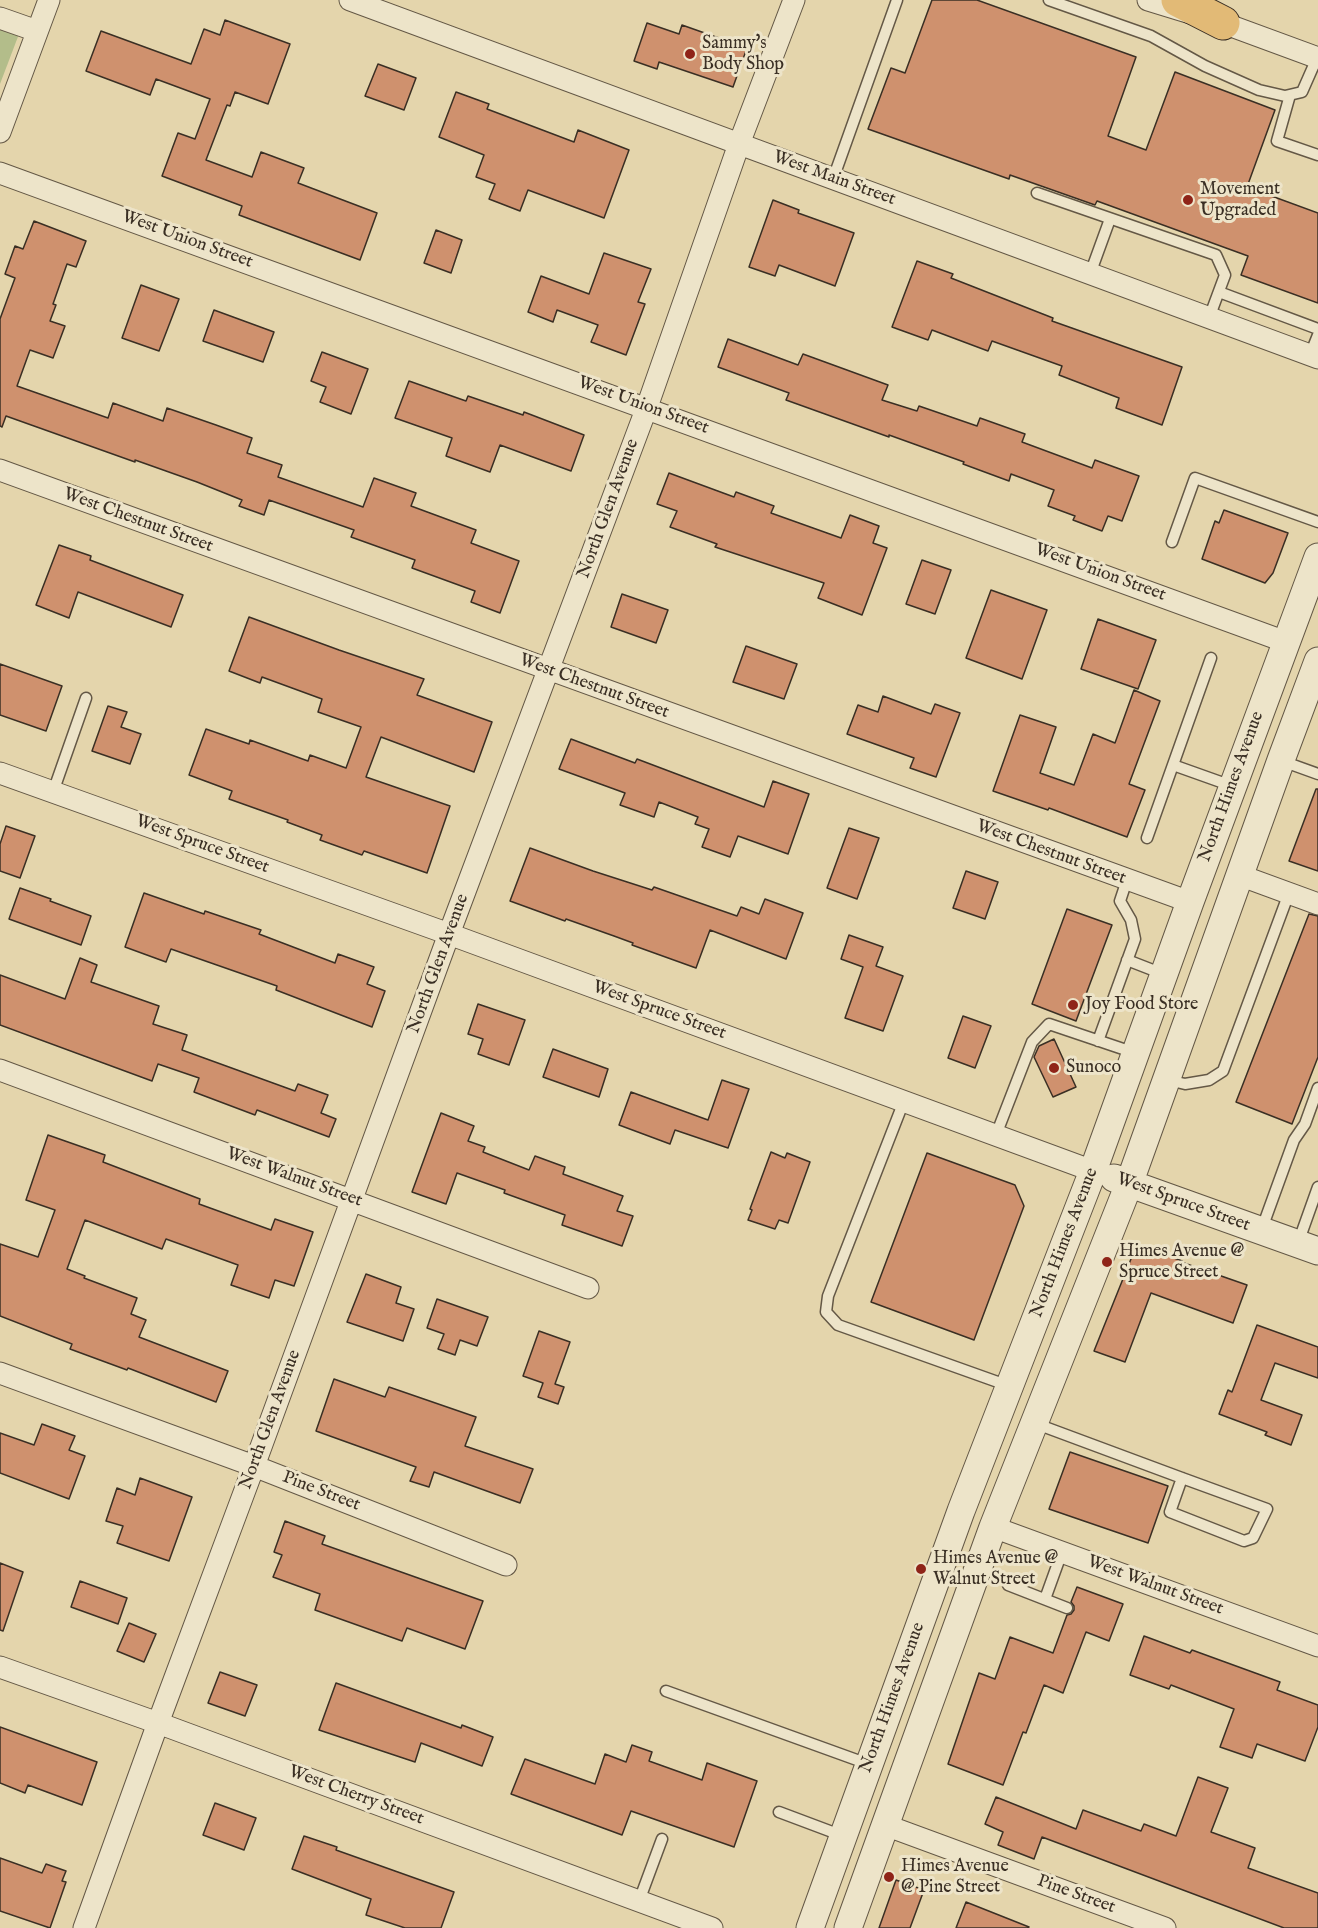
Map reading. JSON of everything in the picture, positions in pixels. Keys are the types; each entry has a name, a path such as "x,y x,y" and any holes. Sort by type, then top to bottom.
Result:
{"highway":[{"path":"1178,0 1223,23"}],"street":[{"path":"0,132 49,0"},
{"name":"North Glen Avenue","path":"84,1928 449,934 647,407 739,144 794,0"},
{"path":"1148,0 1223,23 1318,58"},
{"name":"West Main Street","path":"363,2 833,179 1314,356"},
{"path":"0,18 37,31"},
{"name":"West Union Street","path":"0,173 647,407 1286,642"},
{"name":"West Chestnut Street","path":"0,470 1190,902"},
{"name":"North Himes Avenue","path":"810,1928 961,1511 1093,1171 1318,557"},
{"path":"1316,673 1304,668 1303,646 1318,605"},
{"path":"1251,842 1251,797 1257,772 1287,689 1293,664 1292,650 1286,642"},
{"name":"North Himes Avenue","path":"848,1928 993,1527 1129,1184 1281,760 1316,673"},
{"name":"West Spruce Street","path":"0,773 449,934 1308,1248"},
{"path":"1239,875 1318,904"},
{"name":"West Walnut Street","path":"0,1070 588,1288"},
{"name":"Pine Street","path":"0,1373 254,1466 506,1565"},
{"name":"West Walnut Street","path":"993,1527 1318,1646"},
{"name":"West Cherry Street","path":"0,1667 158,1722 712,1928"},
{"name":"Pine Street","path":"885,1825 1165,1928"},
{"path":"829,1928 840,1896 843,1836"}],"lane":[{"path":"833,179 897,0"},
{"path":"1049,0 1151,36 1205,66 1259,90 1285,96 1302,92 1318,58"},
{"path":"1290,95 1277,141 1318,155"},
{"path":"1037,193 1216,255 1226,275 1209,318"},
{"path":"1090,274 1110,219"},
{"path":"1219,292 1318,329"},
{"path":"1314,356 1318,335"},
{"path":"1172,542 1195,478 1318,522"},
{"path":"1147,838 1211,658"},
{"path":"53,792 86,698"},
{"path":"1281,760 1318,774"},
{"path":"1173,765 1233,786"},
{"path":"1098,1041 1135,939 1131,920 1119,902 1127,880"},
{"path":"1166,1080 1185,1084 1209,1080 1223,1071 1289,893"},
{"path":"1127,960 1164,975"},
{"path":"996,1135 1032,1042 1049,1024 1135,1054"},
{"path":"1261,1231 1294,1140 1305,1124 1318,1088"},
{"path":"904,1101 828,1296 826,1312 838,1325 1009,1386"},
{"path":"1308,1248 1318,1187"},
{"path":"1033,1423 1268,1509 1253,1538 1244,1541 1170,1512 1182,1478"},
{"path":"1045,1599 1062,1552"},
{"path":"1008,1585 1067,1608"},
{"path":"666,1691 869,1764"},
{"path":"779,1812 843,1836"},
{"path":"639,1901 662,1839"}],"green space":[{"path":"0,27 19,34 0,84"}],"building":[{"path":"932,0 977,0 1136,57 1108,136 1146,150 1175,72 1275,110 1247,187 1318,213 1318,303 1241,275 1248,256 1097,201 1095,205 1010,175 1009,179 868,129 891,68 905,73"},
{"path":"225,20 290,44 268,104 235,92 230,106 227,105 206,160 252,177 261,152 304,168 298,183 377,213 360,260 239,215 242,206 162,176 178,133 195,139 210,99 156,79 150,95 86,71 101,31 191,64 204,29 220,35"},
{"name":"Sammy's Body Shop","path":"647,23 679,34 682,25 747,48 733,87 659,62 657,69 634,61"},
{"path":"378,64 416,78 404,110 365,96"},
{"path":"456,92 489,104 487,109 574,142 578,130 629,150 604,218 528,190 520,211 489,199 495,184 476,177 484,155 439,137"},
{"path":"773,200 799,210 798,213 854,233 835,286 779,265 775,276 749,267"},
{"path":"34,221 86,241 76,267 67,264 53,304 56,305 50,321 65,326 53,358 30,350 17,386 108,418 113,403 163,421 167,408 216,425 252,438 247,453 282,465 278,477 363,507 374,478 416,493 411,506 476,530 471,543 519,561 500,613 471,602 475,591 412,568 415,560 351,537 354,530 269,500 264,515 239,506 242,500 197,482 6,416 2,427 0,426 0,319 15,278 5,274 15,246 23,249"},
{"path":"436,230 462,240 451,273 424,263"},
{"path":"604,253 651,269 638,302 645,304 626,355 591,342 598,325 557,310 553,322 528,312 541,276 589,294"},
{"path":"917,261 953,274 951,278 1053,318 1052,321 1182,367 1162,425 1116,408 1119,398 1059,375 1062,366 992,341 988,351 932,330 928,340 892,327"},
{"path":"141,285 179,299 159,351 122,338"},
{"path":"214,310 274,332 263,362 203,341"},
{"path":"728,339 798,365 803,354 888,385 882,400 917,411 919,406 977,426 980,418 1025,434 1022,442 1092,468 1095,460 1139,476 1122,521 1108,516 1102,531 1073,520 1075,516 1048,506 1054,490 1011,474 1009,481 963,464 964,462 786,400 789,393 718,367"},
{"path":"322,352 368,369 351,414 320,402 326,387 311,381"},
{"path":"409,381 466,401 468,396 523,415 524,412 584,435 571,471 500,445 490,472 446,456 452,438 395,418"},
{"path":"669,473 734,497 736,492 774,506 771,513 841,538 850,515 879,526 873,543 887,548 862,615 818,598 824,583 715,547 717,544 670,527 677,511 657,504"},
{"path":"1224,510 1288,533 1273,573 1265,583 1202,559 1215,521 1219,523"},
{"path":"59,545 91,556 90,560 183,595 171,627 78,592 69,618 36,605"},
{"path":"922,560 951,570 935,614 906,604"},
{"path":"991,590 1047,610 1022,679 966,658"},
{"path":"622,594 668,610 656,643 611,627"},
{"path":"249,617 424,679 417,695 492,722 474,772 381,737 366,777 450,806 427,873 364,851 362,855 320,840 322,835 229,799 232,791 189,775 206,729 249,744 250,740 308,761 310,755 346,768 361,727 318,712 322,699 262,677 260,683 229,671"},
{"path":"1098,619 1156,640 1138,689 1081,669"},
{"path":"746,646 797,664 784,699 733,682"},
{"path":"0,664 62,686 46,731 0,715"},
{"path":"1134,690 1160,701 1129,784 1145,790 1127,837 1049,808 1048,810 993,791 1020,715 1056,727 1040,773 1074,785 1093,734 1115,743"},
{"path":"883,696 931,714 935,704 960,713 936,777 910,768 914,758 847,734 858,705 878,712"},
{"path":"108,706 127,712 121,727 141,734 130,764 92,751"},
{"path":"571,739 635,763 637,759 764,807 773,781 809,794 788,854 738,836 730,857 702,847 709,829 695,824 698,817 659,802 654,817 620,805 625,793 559,769"},
{"path":"1316,789 1318,789 1318,871 1289,861"},
{"path":"6,826 35,836 20,878 0,871 0,844"},
{"path":"849,828 879,838 857,899 827,888"},
{"path":"530,848 593,871 652,890 654,887 737,916 741,907 759,914 765,899 803,913 786,959 710,930 696,968 632,945 633,943 614,936 510,901"},
{"path":"966,871 998,882 985,919 953,908"},
{"path":"20,888 91,916 81,945 9,919"},
{"path":"144,893 204,914 205,911 261,930 259,934 335,963 338,954 374,967 367,984 385,991 372,1027 276,990 277,986 171,949 166,962 125,947"},
{"path":"1067,909 1112,925 1076,1021 1032,1004"},
{"path":"1309,914 1318,916 1318,1057 1292,1124 1236,1102"},
{"path":"849,935 883,947 876,966 903,976 883,1031 845,1018 863,967 841,959"},
{"path":"80,958 97,965 91,982 159,1006 153,1024 187,1035 182,1050 295,1091 298,1084 328,1095 321,1113 336,1119 329,1137 257,1110 255,1115 194,1092 199,1078 158,1064 152,1081 0,1025 0,975 65,999"},
{"path":"478,1004 525,1020 509,1065 478,1054 483,1039 468,1034"},
{"path":"963,1016 991,1026 975,1068 948,1058"},
{"name":"Sunoco","path":"1054,1039 1076,1087 1053,1097 1034,1057 1039,1046"},
{"path":"553,1049 608,1069 599,1097 543,1077"},
{"path":"722,1080 749,1089 728,1148 675,1130 670,1144 619,1125 631,1092 708,1120"},
{"path":"441,1113 474,1126 468,1141 485,1147 483,1152 529,1170 535,1156 565,1167 563,1174 623,1196 617,1211 633,1216 622,1246 562,1225 565,1215 457,1173 446,1204 412,1192"},
{"path":"48,1135 105,1155 103,1162 200,1199 199,1204 271,1230 275,1219 313,1232 294,1286 275,1280 269,1298 231,1285 238,1265 166,1239 162,1249 85,1220 67,1269 85,1276 84,1278 137,1298 131,1314 146,1320 139,1337 228,1371 216,1402 128,1368 127,1370 70,1349 72,1344 0,1316 0,1244 38,1257 55,1210 26,1200"},
{"path":"771,1152 785,1158 787,1153 810,1162 788,1223 779,1220 775,1229 748,1220"},
{"path":"927,1153 1015,1185 1024,1206 974,1340 871,1302"},
{"path":"1137,1244 1247,1285 1233,1323 1151,1293 1125,1362 1094,1351"},
{"path":"366,1274 401,1287 396,1303 414,1309 403,1341 347,1322"},
{"path":"437,1299 488,1317 477,1346 460,1340 455,1355 438,1349 444,1334 427,1328"},
{"path":"1257,1325 1318,1347 1318,1378 1275,1363 1261,1400 1302,1415 1291,1445 1265,1435 1267,1432 1219,1414 1228,1390 1232,1392"},
{"path":"539,1331 570,1342 555,1384 564,1387 558,1404 538,1397 543,1383 523,1376"},
{"path":"334,1379 385,1397 389,1387 476,1417 465,1446 533,1469 520,1503 434,1472 429,1487 410,1481 416,1467 316,1431"},
{"path":"42,1424 75,1436 69,1450 85,1456 69,1499 0,1473 0,1433 34,1445"},
{"path":"1070,1452 1168,1486 1148,1543 1049,1509"},
{"path":"140,1478 192,1497 169,1561 117,1543 123,1526 106,1521 117,1488 135,1495"},
{"path":"285,1521 325,1536 322,1544 483,1601 465,1649 407,1628 402,1641 315,1610 320,1594 273,1577 282,1555 274,1552"},
{"path":"0,1563 23,1572 3,1631 0,1630"},
{"path":"80,1581 127,1598 118,1624 71,1607"},
{"path":"1077,1587 1123,1604 1109,1641 1086,1632 1063,1693 1044,1685 1003,1785 948,1764 979,1673 995,1679 1010,1637 1053,1653 1067,1615 1074,1610 1071,1602"},
{"path":"129,1623 156,1634 144,1662 117,1651"},
{"path":"1144,1636 1190,1653 1192,1650 1280,1682 1277,1690 1318,1705 1318,1727 1305,1761 1257,1744 1252,1758 1220,1747 1234,1709 1171,1685 1169,1689 1130,1675"},
{"path":"220,1672 257,1685 245,1716 208,1703"},
{"path":"336,1683 461,1728 462,1725 493,1737 482,1766 421,1743 415,1762 319,1730"},
{"path":"0,1727 97,1762 82,1805 28,1785 25,1793 0,1783"},
{"path":"632,1745 652,1752 649,1761 702,1780 707,1763 757,1781 734,1847 631,1811 622,1835 511,1794 525,1759 595,1784 605,1754 626,1762"},
{"path":"1198,1777 1228,1788 1211,1832 1255,1848 1248,1868 1318,1893 1318,1928 1284,1928 1042,1837 1034,1859 998,1845 1003,1832 985,1824 996,1797 1076,1829 1083,1810 1141,1831 1144,1824 1176,1836"},
{"path":"215,1803 256,1818 244,1850 203,1835"},
{"path":"304,1836 337,1847 336,1850 454,1892 441,1928 405,1928 366,1915 371,1899 292,1869"},
{"path":"0,1858 42,1873 46,1864 66,1871 62,1881 66,1882 50,1928 0,1911"},
{"path":"896,1880 924,1890 910,1928 879,1928"},
{"path":"966,1902 1029,1927 956,1928"}],"place":[{"name":"Sammy's Body Shop","path":"690,54"},
{"name":"Movement Upgraded","path":"1188,200"},
{"name":"Joy Food Store","path":"1073,1005"},
{"name":"Sunoco","path":"1054,1068"},
{"name":"Himes Avenue @ Spruce Street","path":"1107,1262"},
{"name":"Himes Avenue @ Walnut Street","path":"921,1569"},
{"name":"Himes Avenue @ Pine Street","path":"889,1877"}]}
